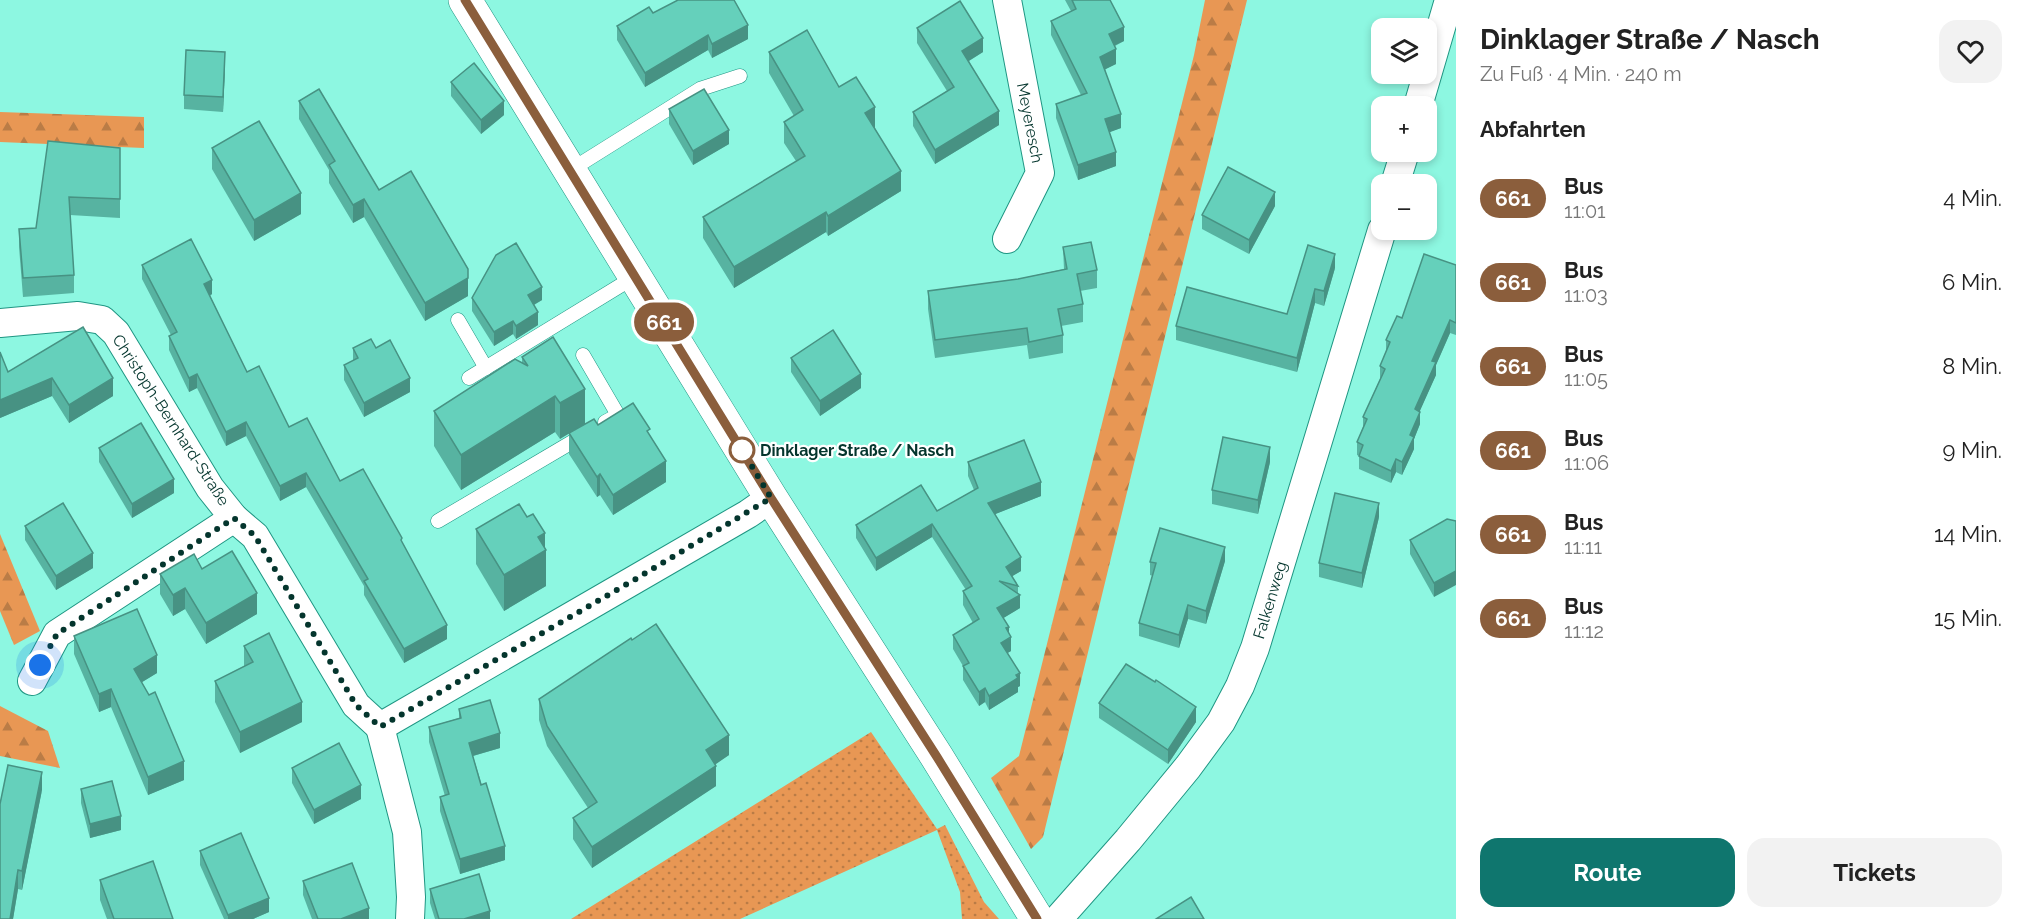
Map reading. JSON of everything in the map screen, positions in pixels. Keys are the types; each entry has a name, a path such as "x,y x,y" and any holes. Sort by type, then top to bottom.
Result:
{"main road":[{"path":"465,0 771,498 937,757 1037,919"}],"street":[{"name":"Meyeresch","path":"1007,0 1040,173 1007,239"},
{"path":"1421,96 1449,0"},
{"name":"Falkenweg","path":"1058,919 1128,840 1188,767 1221,722 1240,686 1261,628 1379,240"},
{"name":"Christoph-Bernhard-Straße","path":"0,323 78,316 102,320 116,333 210,488 234,518 255,536 356,705 380,727"},
{"path":"410,919 407,832 380,727 615,592 748,514 771,498"},
{"name":"Christoph-Bernhard-Straße","path":"32,681 57,634 234,518"}],"lane":[{"path":"569,171 700,89 740,76"},
{"path":"470,378 636,276"},
{"path":"459,320 486,368"},
{"path":"438,521 618,415 584,355"}],"green space":[{"path":"1205,0 1247,0 1043,837 1031,849 991,778 1019,756 1194,55"},
{"path":"0,112 144,117 144,148 0,142"},
{"path":"0,534 40,631 14,645 0,611"},
{"path":"0,706 48,731 60,768 0,756"},
{"path":"871,732 937,829 945,825 984,902 999,919 962,919 960,892 937,830 740,919 571,919"}],"building":[{"path":"678,0 734,0 748,25 712,44 708,35 645,73 617,26 649,7 653,13"},
{"path":"1072,0 1110,0 1124,27 1109,34 1116,49 1100,57 1121,114 1105,119 1116,152 1078,165 1056,104 1087,93 1051,21 1076,9"},
{"path":"960,1 983,38 962,51 999,111 935,150 913,112 954,87 917,28"},
{"path":"807,30 839,87 856,77 875,107 865,113 901,171 828,216 826,212 734,267 703,217 805,156 784,122 803,110 769,52"},
{"path":"186,50 225,52 223,97 184,95"},
{"path":"474,63 504,101 481,120 451,82"},
{"path":"319,89 379,190 411,171 468,269 468,278 425,303 364,199 353,205 329,165 335,161 299,101"},
{"path":"704,89 729,130 693,151 669,109"},
{"path":"259,121 301,193 254,220 212,148"},
{"path":"48,141 120,148 120,199 69,197 74,275 23,278 19,229 36,228"},
{"path":"1228,167 1275,192 1249,240 1202,215"},
{"path":"191,239 212,280 204,284 247,372 259,366 289,427 307,418 340,481 363,469 447,625 404,649 364,581 368,579 306,473 280,486 246,422 226,432 197,374 189,378 169,336 177,332 142,265"},
{"path":"1091,242 1097,270 1077,274 1083,304 1058,309 1063,335 1029,342 1027,328 935,340 928,291 1018,279 1067,269 1063,247"},
{"path":"516,243 542,287 528,295 538,312 516,326 513,321 494,332 472,298 496,255"},
{"path":"1308,245 1335,254 1324,291 1315,289 1297,358 1176,326 1187,287 1287,314"},
{"path":"1424,254 1456,265 1456,323 1450,320 1432,361 1436,362 1415,409 1420,412 1410,435 1414,437 1402,462 1396,459 1391,471 1359,456 1363,445 1357,442 1367,419 1363,417 1385,369 1380,366 1390,342 1386,340 1397,316 1402,318"},
{"path":"83,327 113,378 69,405 52,378 0,400 0,352 8,372"},
{"path":"833,330 861,374 820,401 791,358"},
{"path":"553,337 585,389 560,403 555,396 461,455 434,411 515,359 528,366 522,357"},
{"path":"371,339 376,348 390,340 410,378 364,403 344,365 358,358 353,348"},
{"path":"633,403 650,429 647,431 666,461 613,495 600,474 597,477 569,433 594,419 598,425"},
{"path":"141,423 174,479 132,504 99,448"},
{"path":"1223,437 1270,447 1258,500 1212,490"},
{"path":"1024,440 1041,482 988,503 1021,557 1006,567 1018,586 999,581 1020,595 997,608 1009,627 1006,628 1011,637 1001,643 1020,673 1016,675 1018,678 989,696 985,688 979,692 963,666 969,663 953,635 979,619 963,591 972,586 932,524 876,558 856,525 921,485 937,511 978,488 968,462"},
{"path":"1335,493 1379,503 1362,573 1319,563"},
{"path":"63,503 93,553 56,576 25,526"},
{"path":"519,504 527,517 533,514 545,533 538,537 546,550 504,575 476,529"},
{"path":"1447,519 1456,521 1456,571 1434,583 1410,540"},
{"path":"1160,528 1225,547 1206,611 1188,605 1179,635 1139,623 1156,563 1150,562"},
{"path":"232,551 257,593 206,623 185,588 173,595 160,574 194,554 202,569"},
{"path":"137,609 157,655 134,669 149,695 155,692 184,761 148,777 111,689 99,694 74,636"},
{"path":"656,624 729,735 706,750 716,766 592,847 573,818 597,802 547,726 539,699"},
{"path":"269,633 302,702 240,732 215,681 253,662 244,646"},
{"path":"1126,664 1155,682 1156,680 1196,707 1168,750 1099,703"},
{"path":"490,700 500,733 469,743 481,785 486,783 505,846 460,859 440,797 449,794 429,727 461,718 459,709"},
{"path":"339,743 361,785 314,810 292,768"},
{"path":"8,765 42,772 22,871 18,870 10,919 0,919 0,804"},
{"path":"112,781 121,816 90,824 81,789"},
{"path":"241,833 269,898 228,915 200,851"},
{"path":"153,861 173,919 114,919 100,880"},
{"path":"352,863 369,908 341,919 318,919 303,881"},
{"path":"479,874 490,911 464,919 439,919 430,889"},
{"path":"1191,897 1204,919 1156,919"}],"bus line":[{"name":"661","path":"465,0 771,498 937,757 1037,919"}],"place":[{"name":"Dinklager Straße / Nasch","path":"742,450"}],"route":[{"path":"40,665 57,634 234,518 255,536 356,705 380,727 748,514 771,498 742,450"}]}
